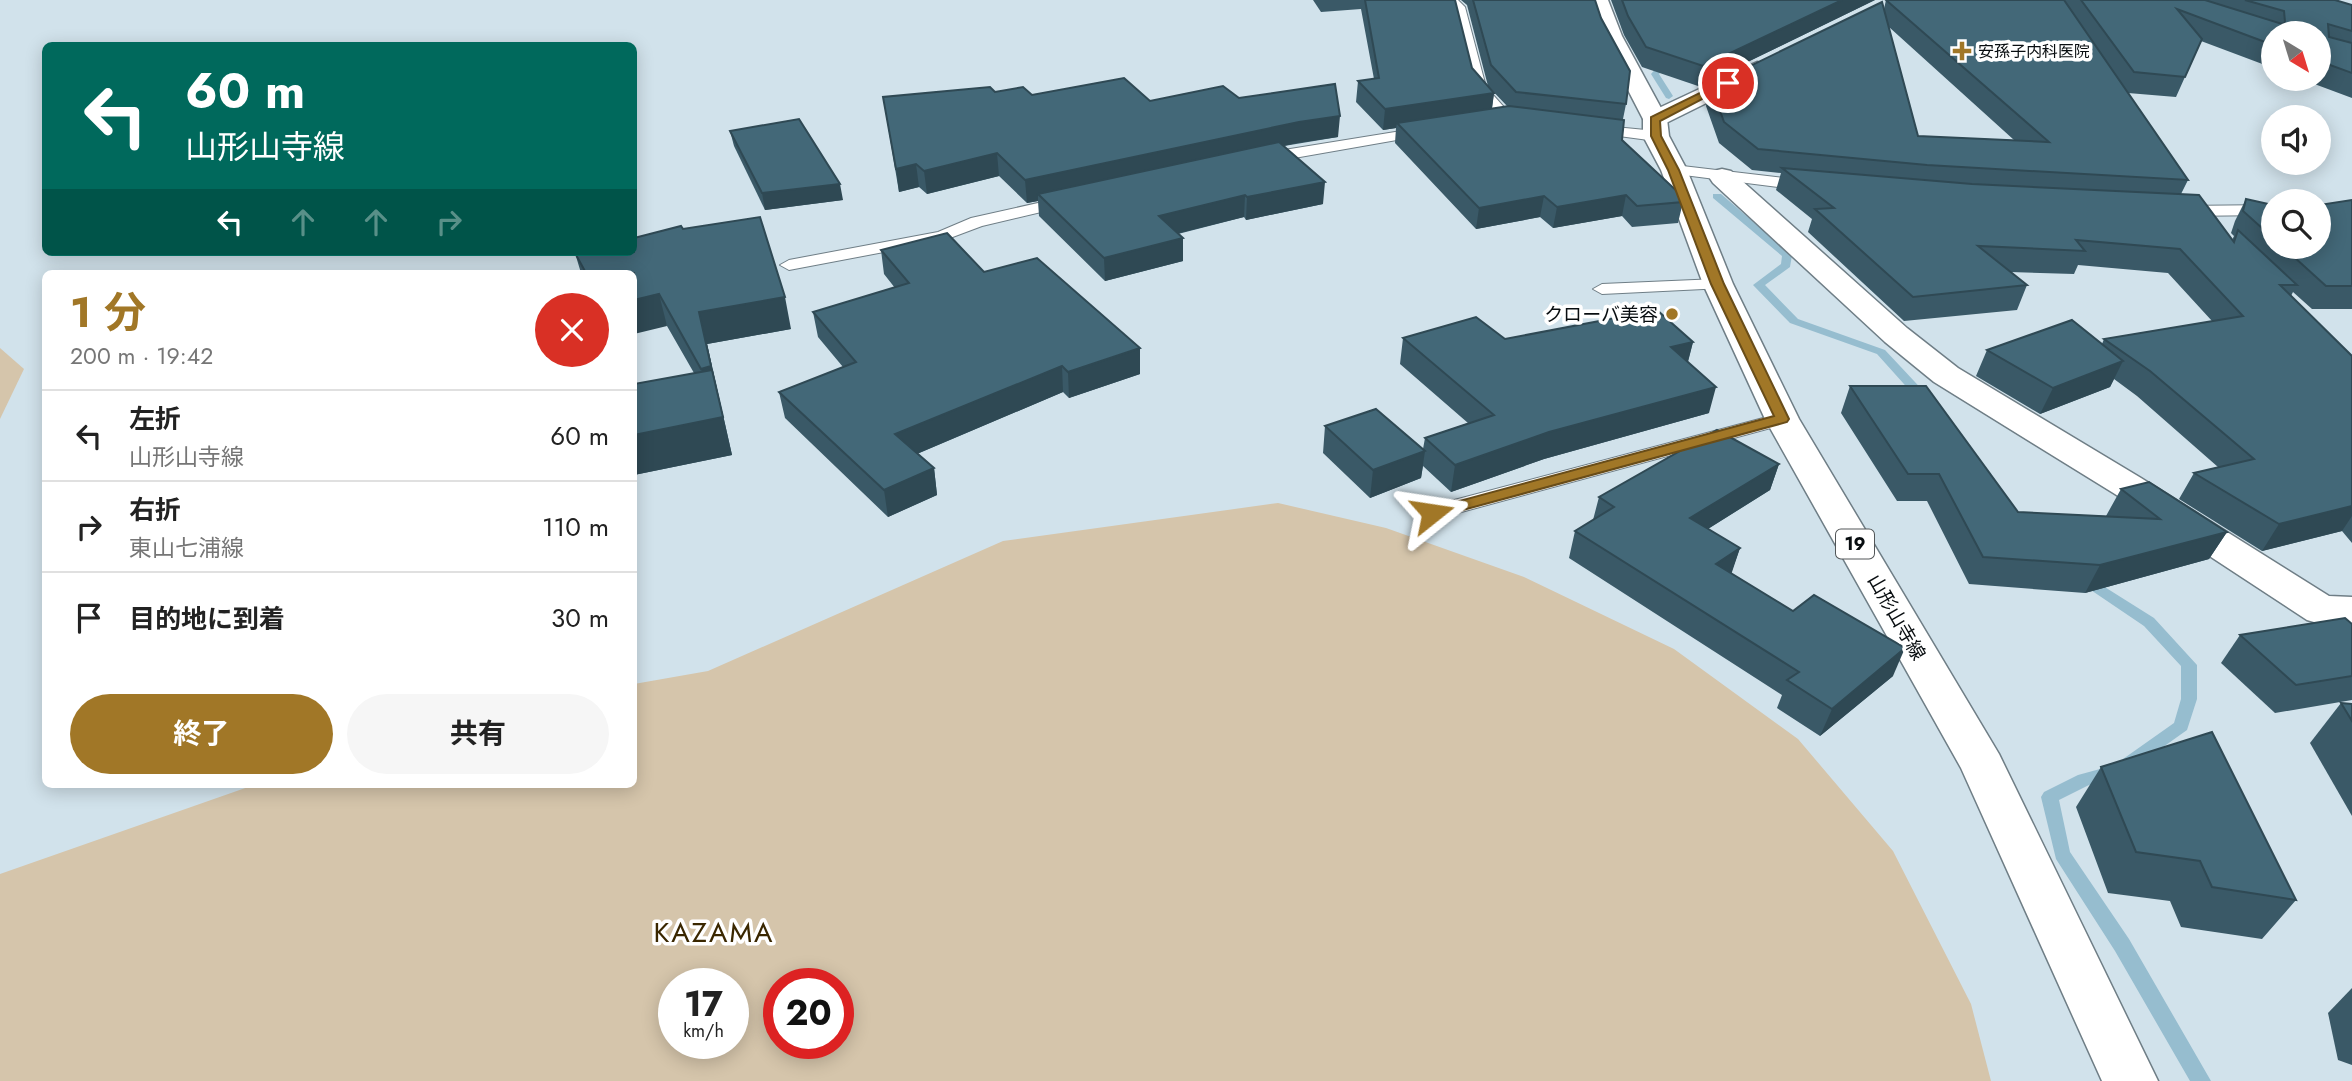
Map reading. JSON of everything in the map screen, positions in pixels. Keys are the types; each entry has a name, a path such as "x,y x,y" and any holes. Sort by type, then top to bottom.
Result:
{"main road":[{"name":"山形山寺線","path":"1598,0 1611,36 1674,170 1717,284 1782,419 1983,766 2130,1081"},
{"path":"1655,127 1776,60"},
{"path":"1722,177 1896,335 1947,375 2337,611"}],"lane":[{"path":"1451,0 1459,7 1479,88 1499,120 1533,122"},
{"path":"1574,127 1655,127"},
{"path":"1246,162 1298,151 1437,130"},
{"path":"1674,170 1822,187"},
{"path":"789,265 942,236 977,222 1090,196"},
{"path":"2191,206 2214,230"},
{"path":"2169,210 2191,206 2261,209"},
{"path":"1602,289 1717,284"},
{"path":"1432,513 1782,419"},
{"path":"2337,611 2352,638"}],"shaded area":[{"path":"0,348 24,369 0,419"},
{"path":"1278,503 1386,528 1524,577 1674,649 1798,739 1893,851 1971,1004 1991,1081 0,1081 0,874 246,788 637,788 637,683 708,671 1003,541"}],"building":[{"path":"1365,0 1455,0 1472,68 1494,93 1385,109 1358,81 1379,78"},
{"path":"1473,0 1595,0 1601,18 1630,71 1626,104 1516,92 1491,65"},
{"path":"1622,0 1842,0 1703,66 1646,47"},
{"path":"1886,0 2064,0 2188,180 1927,165 1758,149 1724,122 1711,85 1882,2 1918,136 2049,142"},
{"path":"2081,0 2205,0 2272,21 2261,21 2261,40 2177,9 2202,39 2185,77 2134,72"},
{"path":"2245,0 2335,0 2352,5 2352,31 2331,25 2331,21 2285,21 2284,11"},
{"path":"2331,38 2352,43 2352,73 2331,65"},
{"path":"1124,78 1150,101 1223,86 1239,98 1335,84 1340,116 1299,122 1025,180 997,153 924,171 916,164 896,169 883,97 990,87 995,92 1023,87 1032,95"},
{"path":"1509,106 1624,120 1622,140 1680,194 1683,202 1637,206 1626,195 1557,207 1544,196 1479,208 1397,123"},
{"path":"799,119 840,184 762,193 730,131"},
{"path":"1279,142 1325,182 1247,197 1245,195 1159,216 1183,238 1104,258 1038,194"},
{"path":"1782,168 1972,184 2199,195 2234,242 2238,230 2261,251 2261,259 2269,259 2297,285 2280,285 2352,356 2352,506 2279,524 2194,473 2254,459 2150,371 2104,339 2243,316 2180,249 2076,240 2085,251 1978,246 2027,285 1913,297 1815,209 1834,208"},
{"path":"2246,199 2261,202 2261,227 2243,211"},
{"path":"2352,200 2352,286 2326,286 2296,259 2331,259 2331,203"},
{"path":"760,217 785,297 699,312 711,366 701,369 659,294 637,299 637,270 584,270 577,256 637,256 637,237 681,226 683,229"},
{"path":"947,233 984,272 1037,258 1140,348 1068,372 1062,366 895,434 934,468 884,490 779,392 856,362 813,312 909,283 881,250"},
{"path":"1657,310 1693,342 1671,347 1716,387 1549,432 1455,465 1425,438 1494,415 1403,338 1476,317 1505,339"},
{"path":"2072,320 2123,361 2053,388 1987,350"},
{"path":"712,370 723,417 637,434 637,383"},
{"path":"1850,386 1926,386 2018,512 2160,519 2121,489 2149,482 2227,532 2100,565 1983,557 1939,474 1908,474"},
{"path":"1376,409 1425,451 1373,470 1325,426"},
{"path":"1717,430 1779,464 1690,518 1740,548 1716,564 1793,611 1814,595 1905,648 1832,709 1787,680 1799,672 1575,531 1614,507 1599,497"},
{"path":"2345,618 2352,624 2352,676 2296,685 2240,635"},
{"path":"2341,703 2352,704 2352,721"},
{"path":"2212,732 2296,900 2212,887 2200,861 2136,852 2101,767"}],"waterway":[{"path":"1669,59 1655,74 1669,96"},
{"path":"1717,196 1787,255 1786,265 1758,285 1794,321 1881,352 1925,400"},
{"path":"2084,579 2149,622 2189,665 2189,699 2181,726 2129,763"},
{"path":"2111,772 2084,780 2050,797 2062,854 2122,945 2201,1081"}],"place":[{"name":"安孫子内科医院","path":"1962,51"},
{"name":"クローバ美容","path":"1672,314"}],"district":[{"name":"KAZAMA","path":"714,932"}],"route":[{"path":"1432,513 1782,419 1717,284 1674,170 1656,136 1655,119 1728,83"}]}
